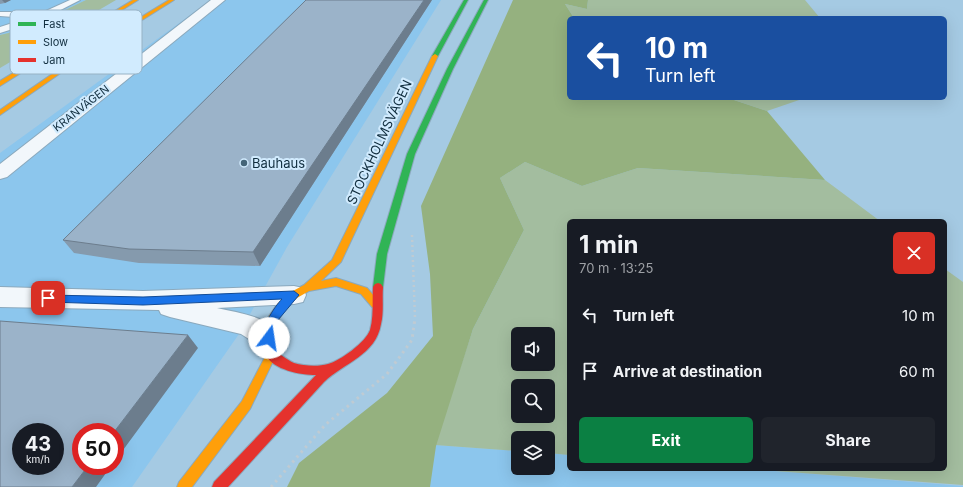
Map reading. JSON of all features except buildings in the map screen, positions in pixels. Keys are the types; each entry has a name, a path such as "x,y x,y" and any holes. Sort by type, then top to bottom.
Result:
{"main road":[{"path":"120,10 136,0"},
{"path":"142,18 172,0"},
{"name":"STOCKHOLMSVÄGEN","path":"184,487 246,405 270,346 273,319 282,306 336,262 389,155 429,66 466,0"},
{"path":"219,487 286,413 331,369 348,360 364,348 374,335 378,318 376,304 382,254 411,154 450,69 486,0"},
{"path":"0,84 16,74"},
{"path":"0,113 56,74"},
{"path":"300,291 336,282 364,291 376,304"},
{"path":"270,346 283,365 296,370 313,372 331,369"}],"street":[{"name":"KRANVÄGEN","path":"142,61 219,0"},
{"name":"KRANVÄGEN","path":"0,173 125,74"},
{"path":"0,297 143,301 300,291"},
{"path":"143,301 248,325 270,346"}],"lane":[{"path":"55,10 76,0"},
{"path":"0,30 10,27"}],"shaded area":[{"path":"0,0 86,0 65,10 10,10 10,33 0,35"},
{"path":"211,0 441,0 287,247 239,334 132,487 0,487 0,153 109,74 142,74 142,50"},
{"path":"435,445 511,450 511,475 555,475 555,454 567,455 567,471 775,471 963,487 428,487"}],"green space":[{"path":"86,0 116,0 99,10 65,10"},
{"path":"513,0 588,0 587,9 565,4 573,16 567,16 567,100 734,100 767,111 825,180 638,168 582,186 525,162 500,178 524,230 473,329 436,446 430,487 287,487 299,463 387,393 433,336 430,274 421,206"},
{"path":"588,0 805,0 818,16 573,16 565,4 587,9"},
{"path":"10,33 10,62 0,68 0,35"},
{"path":"734,100 799,100 767,111"},
{"path":"525,162 582,186 638,168 825,180 877,219 567,219 567,455 555,454 555,431 511,431 511,450 435,445 473,329 524,230 500,178"},
{"path":"947,270 963,282 963,485 777,471 947,471"}],"traffic: fast":[{"path":"435,56 466,0"},
{"path":"378,287 382,254 411,154 450,69 486,0"}],"traffic: slow":[{"path":"120,10 136,0"},
{"path":"142,18 172,0"},
{"path":"307,288 336,262 435,56"},
{"path":"0,84 16,74"},
{"path":"0,113 56,74"},
{"path":"184,487 246,405 271,355 269,338 273,319 282,306 294,295 307,288 336,282 364,291 376,304"}],"traffic: jam":[{"path":"219,487 320,378 331,369 360,351 369,341 375,329 378,287"},
{"path":"271,355 285,364 299,369 331,369"}],"place":[{"name":"Bauhaus","path":"244,163"}],"route":[{"path":"48,298 143,301 294,295 282,306 273,319 269,338"}]}
